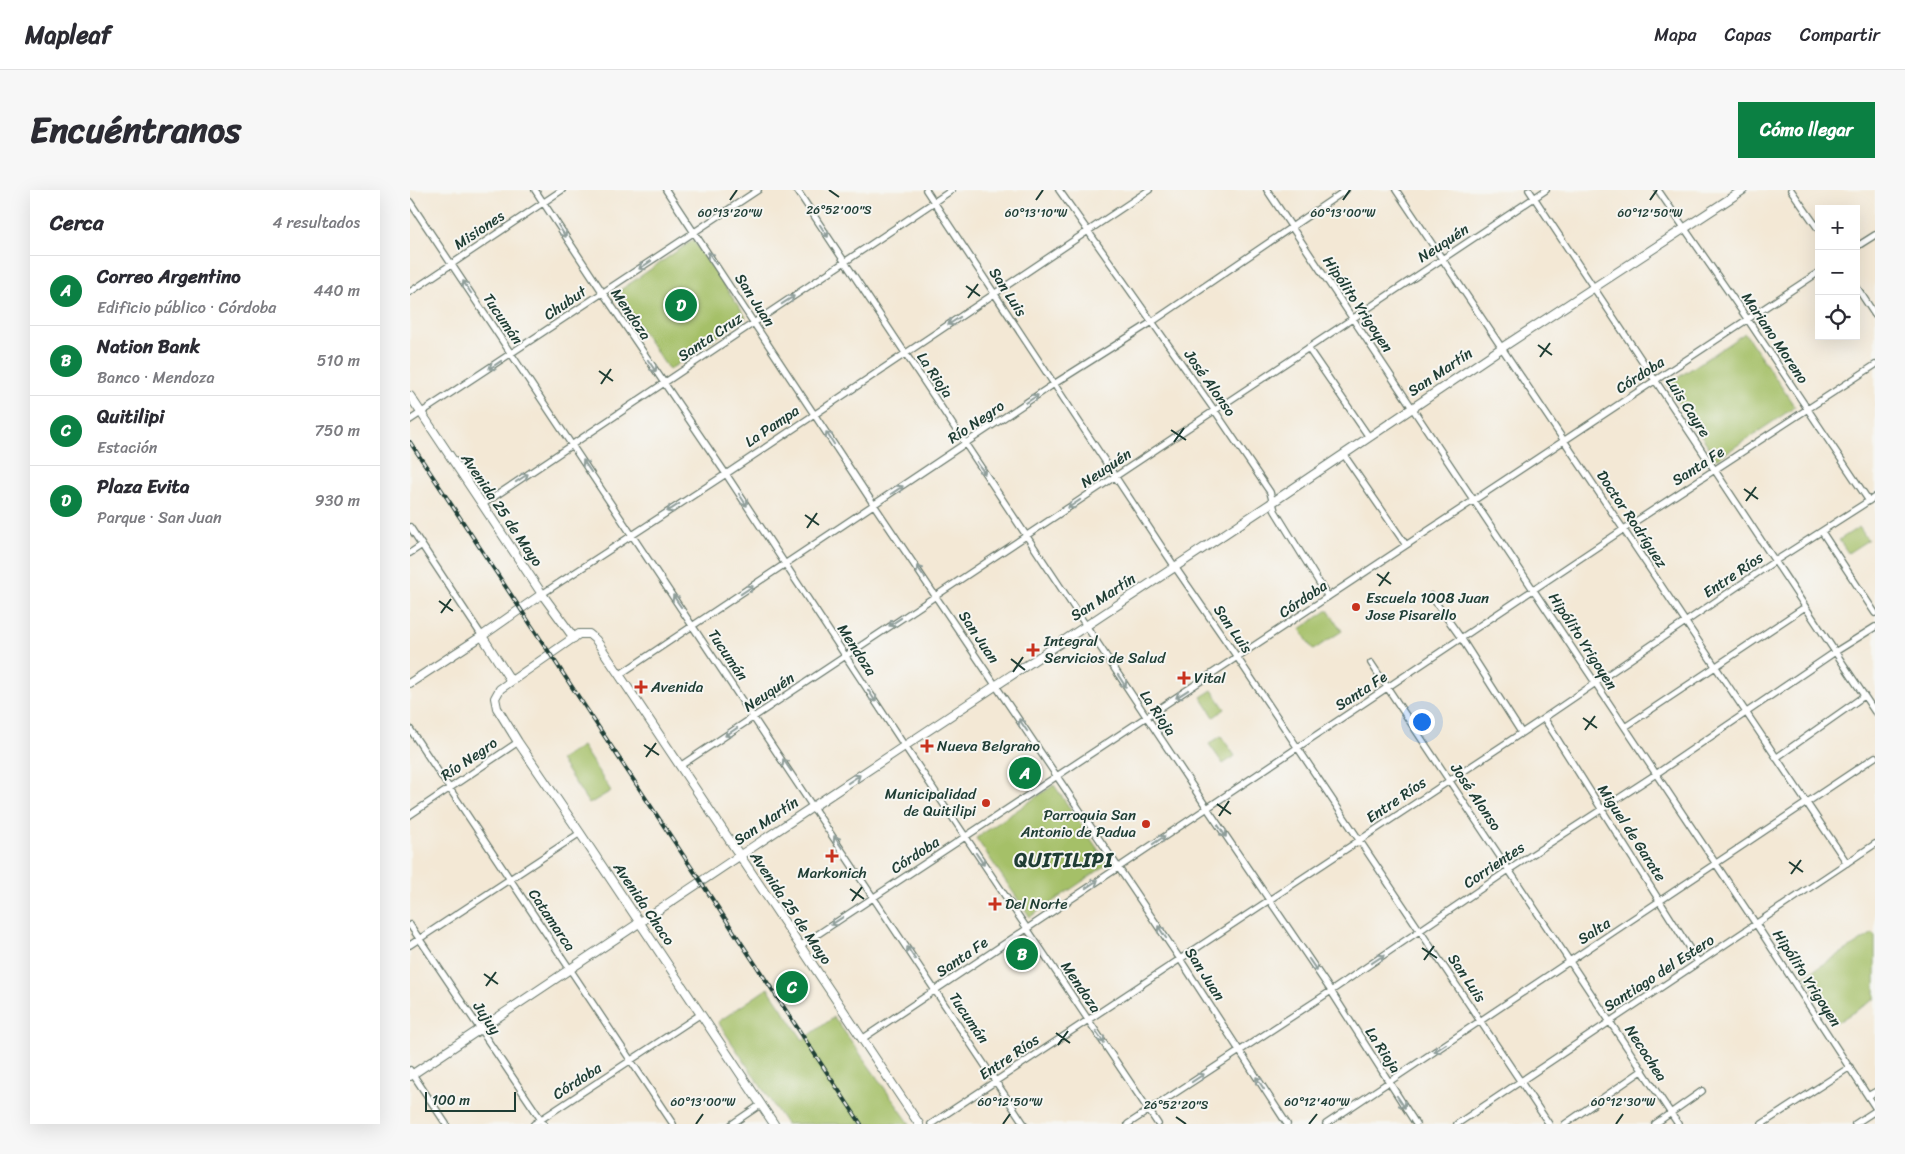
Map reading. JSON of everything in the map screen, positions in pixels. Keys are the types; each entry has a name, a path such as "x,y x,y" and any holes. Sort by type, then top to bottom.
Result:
{"street":[{"name":"Mendoza","path":"535,190 1158,1124"},
{"name":"Misiones","path":"410,292 562,190"},
{"name":"San Juan","path":"666,190 874,505 1180,959 1286,1124"},
{"name":"Chubut","path":"410,420 422,414 758,190"},
{"name":"La Rioja","path":"797,190 1146,717 1331,991 1416,1124"},
{"name":"San Luis","path":"926,190 1174,567 1549,1124"},
{"name":"Santa Cruz","path":"482,505 952,190"},
{"name":"José Alonso","path":"1059,190 1270,492 1275,510 1328,597"},
{"name":"La Pampa","path":"410,683 632,534 726,474 1149,190"},
{"name":"Hipólito Yrigoyen","path":"1267,190 1534,589 1875,1107"},
{"name":"Río Negro","path":"619,675 1054,384 1152,322 1346,190"},
{"name":"Doctor Rodríguez","path":"1396,190 1847,863"},
{"name":"Luis Cayre","path":"1529,190 1875,712"},
{"name":"Neuquén","path":"680,766 1546,190"},
{"name":"Mariano Moreno","path":"1658,190 1748,320 1869,502"},
{"name":"San Martín","path":"411,1073 480,1029 904,745 997,686 1344,455 1502,347 1594,289 1743,190"},
{"path":"1791,190 1815,224"},
{"name":"Tucumán","path":"410,202 1024,1124"},
{"path":"1860,244 1875,235"},
{"name":"Córdoba","path":"800,946 1815,275"},
{"path":"1860,292 1875,315"},
{"path":"1308,348 1369,437"},
{"name":"Santa Fe","path":"862,1039 1388,689 1624,529 1875,365"},
{"name":"Avenida 25 de Mayo","path":"410,396 542,594 574,638 579,634 589,634 596,640 919,1124"},
{"path":"1344,455 1406,545"},
{"name":"Entre Ríos","path":"931,1124 1875,497"},
{"path":"410,527 511,681 574,638"},
{"path":"1822,532 1875,613"},
{"path":"410,553 422,545"},
{"path":"1431,596 1461,638 1521,732"},
{"path":"1625,727 1806,607"},
{"name":"Corrientes","path":"1128,1124 1331,991 1510,869 1656,774 1835,652 1875,627"},
{"name":"José Alonso","path":"1371,663 1610,1020"},
{"name":"Avenida Chaco","path":"511,681 500,689 496,698 497,708 774,1124"},
{"path":"1776,758 1864,696"},
{"name":"Miguel de Garate","path":"1544,718 1698,962"},
{"name":"Catamarca","path":"410,729 673,1124"},
{"name":"Río Negro","path":"410,815 518,742"},
{"name":"Salta","path":"1326,1124 1661,902 1875,757"},
{"path":"410,945 580,833"},
{"name":"Santiago del Estero","path":"1457,1124 1875,844"},
{"name":"Jujuy","path":"410,926 543,1122"},
{"name":"Córdoba","path":"534,1124 543,1122 701,1014"},
{"name":"Necochea","path":"1610,1020 1678,1124"},
{"path":"1762,1124 1850,1067"},
{"path":"1565,1124 1643,1070"},
{"path":"411,1073 446,1124"},
{"path":"1655,1124 1702,1091"},
{"path":"1868,1096 1875,1092"},
{"path":"732,1124 760,1104"},
{"path":"1855,1124 1875,1112"}],"green space":[{"path":"693,240 746,317 669,370 616,293"},
{"path":"1745,333 1795,407 1717,459 1667,385"},
{"path":"1859,527 1868,540 1848,553 1839,540"},
{"path":"1328,610 1342,631 1313,650 1300,629"},
{"path":"1212,690 1225,709 1214,717 1201,697"},
{"path":"1221,736 1235,756 1223,764 1209,744"},
{"path":"582,746 611,791 589,804 560,760"},
{"path":"1054,785 1108,864 1030,917 976,838"},
{"path":"1873,933 1875,937 1875,999 1836,1023 1805,976"},
{"path":"768,988 803,1040 834,1017 910,1124 786,1124 718,1022"}],"railway":[{"path":"410,442 861,1124"}],"place":[{"name":"Plaza Evita","path":"681,305"},
{"name":"Escuela 1008 Juan Jose Pisarello","path":"1356,607"},
{"name":"Integral Servicios de Salud","path":"1033,650"},
{"name":"Vital","path":"1184,678"},
{"name":"Avenida","path":"641,687"},
{"name":"Nueva Belgrano","path":"927,746"},
{"name":"Correo Argentino","path":"1025,773"},
{"name":"Municipalidad de Quitilipi","path":"986,803"},
{"name":"Parroquia San Antonio de Padua","path":"1146,824"},
{"name":"Markonich","path":"832,856"},
{"name":"Del Norte","path":"995,904"},
{"name":"Nation Bank","path":"1022,954"},
{"name":"Quitilipi","path":"792,987"}],"district":[{"name":"QUITILIPI","path":"1064,860"}]}
